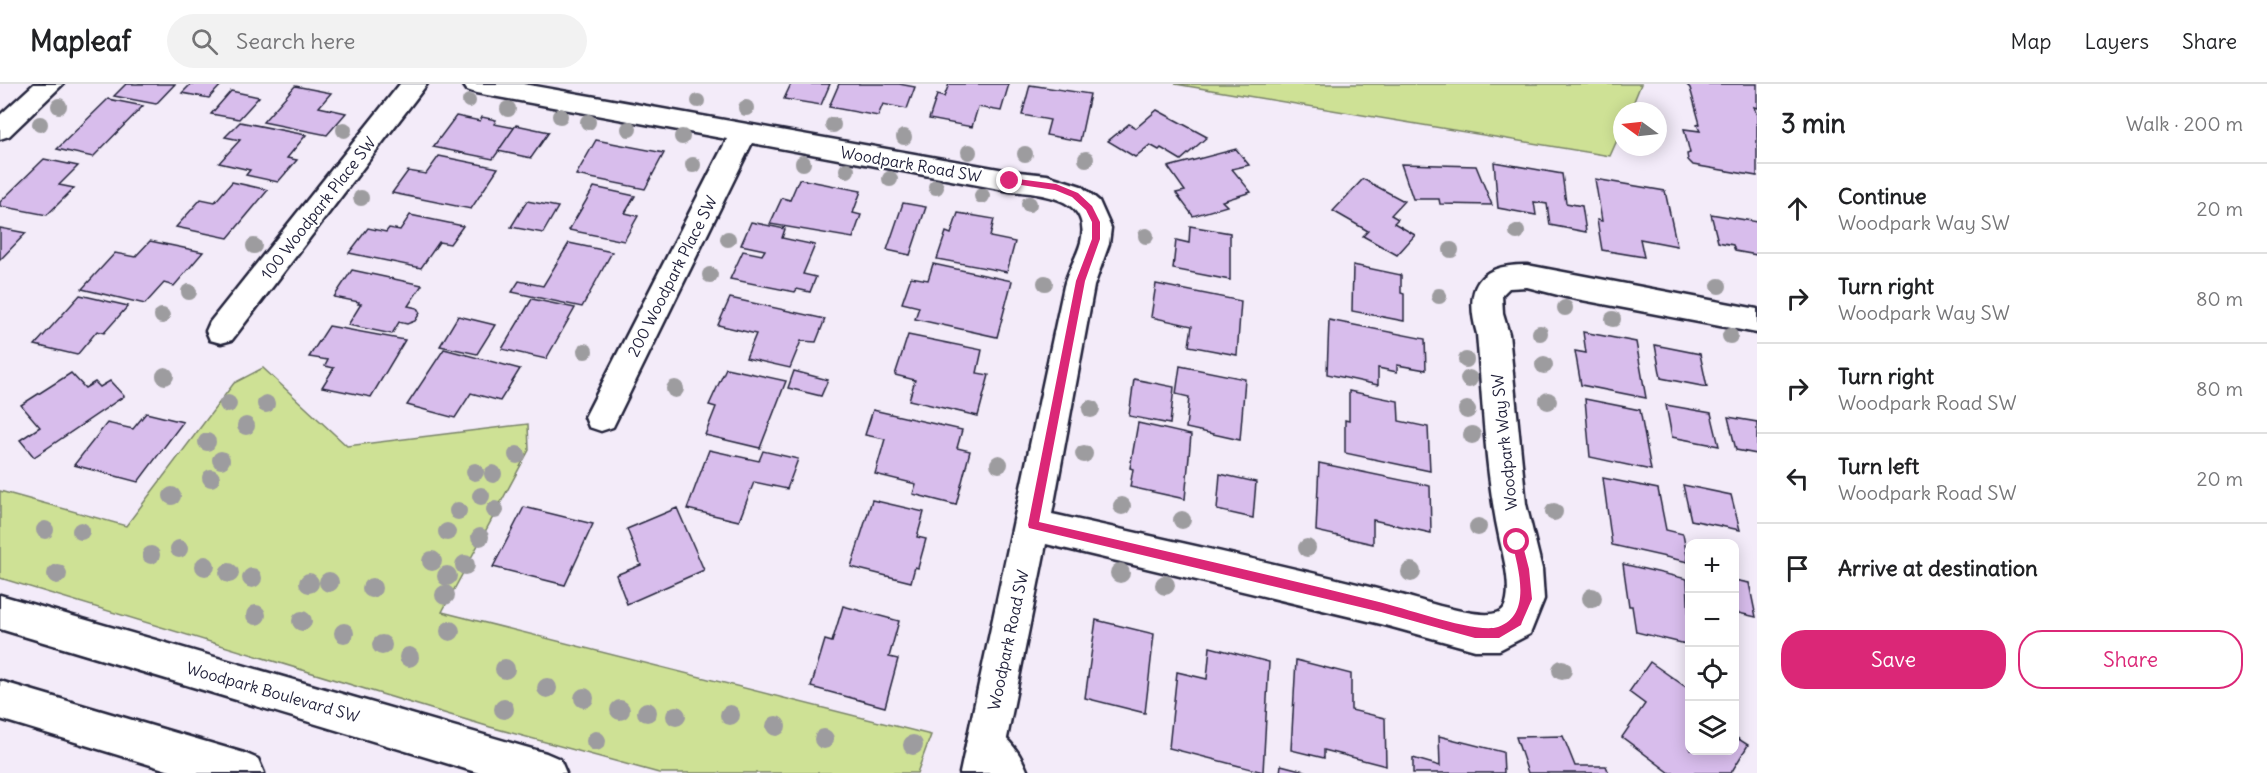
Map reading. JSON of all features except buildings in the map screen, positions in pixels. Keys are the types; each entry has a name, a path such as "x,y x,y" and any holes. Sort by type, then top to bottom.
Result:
{"street":[{"path":"0,130 50,84"},
{"name":"100 Woodpark Place SW","path":"221,331 414,84"},
{"name":"Woodpark Road SW","path":"476,84 743,134 1056,187 1075,195 1089,208 1096,222 1096,239 1080,281 1033,525 992,764"},
{"name":"200 Woodpark Place SW","path":"601,417 743,134"},
{"name":"Woodpark Way SW","path":"1033,525 1381,607 1475,633 1499,632 1517,622 1526,599 1524,569 1509,504 1493,334 1486,309 1488,291 1500,279 1519,274 1757,321"},
{"name":"Woodpark Boulevard SW","path":"0,612 546,773"},
{"path":"0,699 244,773"}],"green space":[{"path":"1175,84 1641,84 1634,102 1613,102 1613,149 1610,156"},
{"path":"263,368 347,446 528,424 529,450 442,612 931,735 917,773 659,773 490,727 0,578 0,491 126,526 234,383"}],"route":[{"path":"1010,181 1056,187 1075,195 1089,208 1096,222 1096,239 1080,281 1033,525 1381,607 1475,633 1499,632 1517,622 1526,599 1524,569 1517,542"}]}
